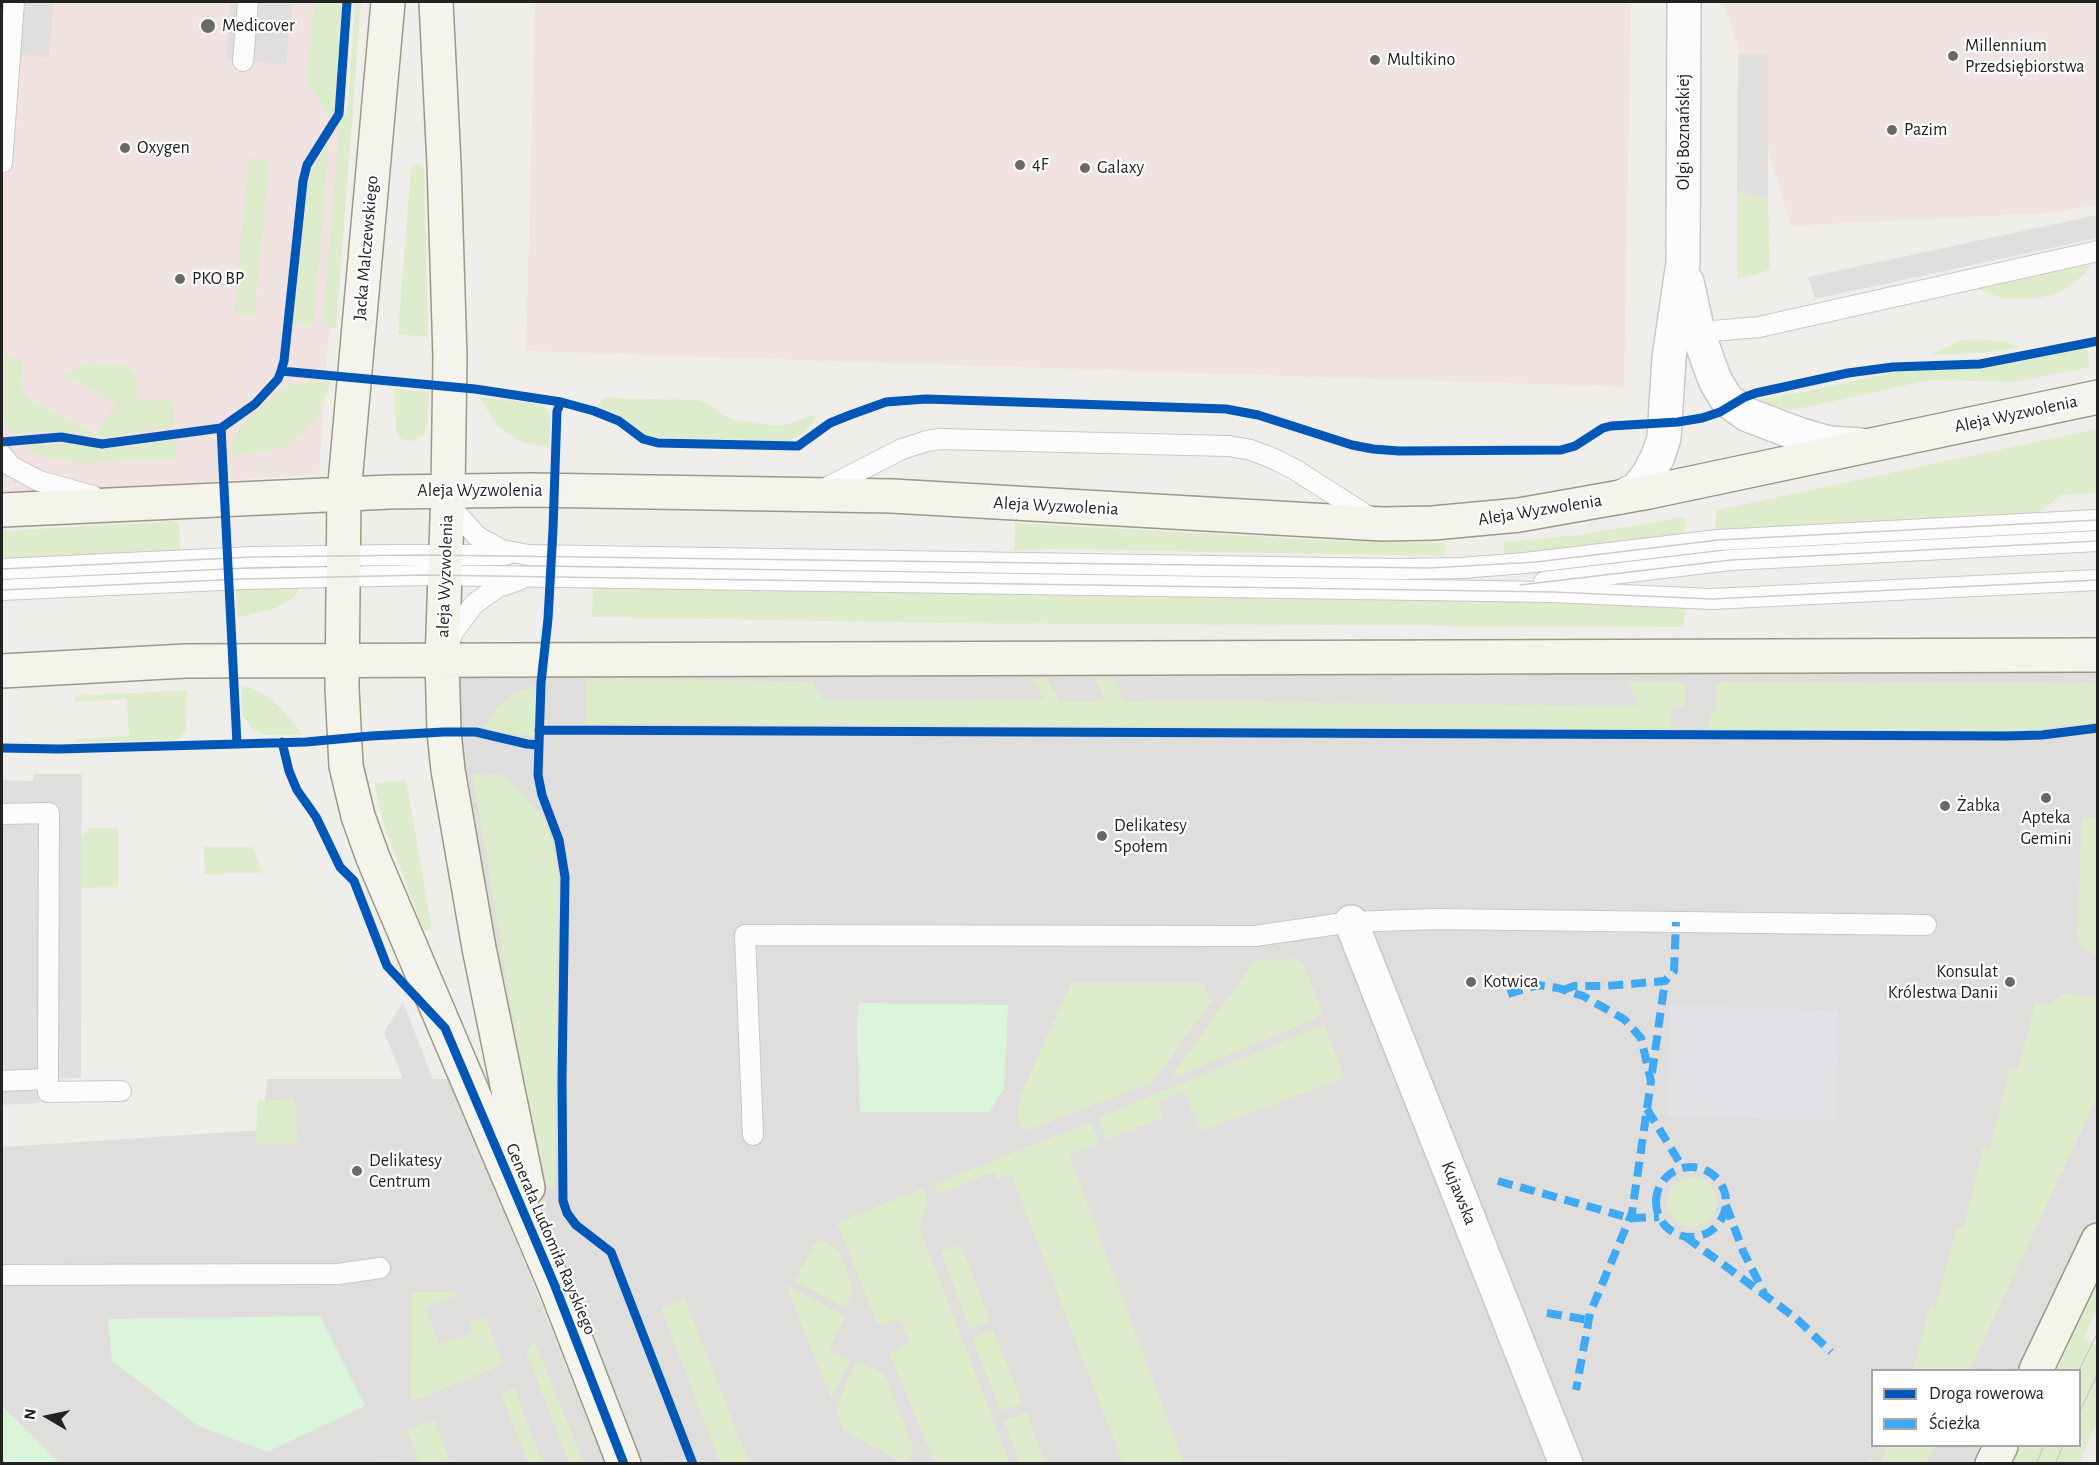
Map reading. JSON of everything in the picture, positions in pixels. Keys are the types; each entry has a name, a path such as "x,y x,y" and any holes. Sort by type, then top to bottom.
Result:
{"street":[{"name":"Jacka Malczewskiego","path":"344,494 388,2"},
{"path":"436,2 449,308 448,490"},
{"name":"Olgi Boznańskiej","path":"1622,497 1637,489 1649,474 1662,447 1685,333 1684,2"},
{"name":"Olgi Boznańskiej","path":"1685,333 1727,400 1740,411 1765,423 1812,439 1845,445 1882,443"},
{"name":"Aleja Wyzwolenia","path":"2,510 448,490 916,497 1382,525 1441,523 1497,518 1622,497 2097,397"},
{"name":"aleja Wyzwolenia","path":"442,661 448,490"},
{"path":"342,661 344,494"},
{"name":"Aleja Wyzwolenia","path":"2,671 169,662 2097,655"},
{"name":"Generała Ludomiła Rayskiego","path":"342,661 344,748 347,773 358,816 471,1093 555,1286 624,1464"},
{"name":"Generała Ludomiła Rayskiego","path":"442,661 443,720 448,770 479,948 521,1157 543,1248 555,1286"},
{"name":"Kujawska","path":"1351,922 1566,1464"},
{"path":"2037,1369 2097,1240"},
{"path":"1992,1464 2000,1447"}],"lane":[{"path":"2,152 14,2"},
{"path":"243,61 248,2"},
{"path":"1685,333 1759,327 2097,251"},
{"path":"813,494 902,449 940,439 1228,446 1251,450 1294,469 1382,525"},
{"path":"2,455 11,466 39,482 82,494 140,503"},
{"path":"448,490 457,514 478,537 509,552 551,556 1429,568 1536,562 1718,540 2097,520"},
{"path":"1437,590 1505,587 1731,560 2097,541"},
{"path":"2,569 210,559 343,566 446,565 551,556"},
{"path":"446,565 550,577 1553,592 1712,598 2097,580"},
{"path":"2,590 188,581 343,566"},
{"path":"442,661 454,631 467,612 483,597 513,581 550,577"},
{"path":"2,814 49,813 48,1092 121,1091"},
{"path":"753,1135 745,935 1255,936 1351,922 1435,919 1926,925"},
{"path":"2,1081 48,1079"},
{"path":"2,1275 338,1274 380,1268"}],"shaded area":[{"path":"2,2 352,2 319,474 2,497"},
{"path":"2,2 54,2 49,57 25,55 2,61"},
{"path":"231,2 293,2 286,65 226,59"},
{"name":"Galaxy","path":"535,2 1631,2 1624,387 526,351"},
{"path":"1724,2 2097,2 2097,205 2046,213 1791,226"},
{"path":"1738,54 1768,54 1768,199 1737,192"},
{"path":"2097,215 2097,238 1815,299 1808,277"},
{"path":"2097,669 2097,1218 2026,1369 1871,1369 1871,1447 1991,1447 1983,1463 640,1463 550,1237 504,1032 464,798 457,671 1893,672"},
{"path":"1250,678 1269,702 1124,701 1114,679"},
{"path":"1339,678 1627,682 1639,706 1357,702"},
{"path":"1032,679 1044,700 824,701 813,682"},
{"path":"34,774 82,774 81,1078 48,1079 39,1103 2,1105 2,780 33,781"},
{"path":"1546,936 1834,939 1853,954 1558,953"},
{"path":"1072,953 1193,953 1203,983 1071,983"},
{"path":"403,1002 534,1340 519,1362 384,1032"},
{"path":"1670,1005 1838,1010 1836,1121 1667,1116"},
{"path":"1345,1078 1361,1112 1283,1144 1335,1273 1329,1281 1336,1296 1274,1321 1219,1173 1216,1174 1206,1147 1138,1173 1148,1199 1145,1200 1198,1334 1234,1320 1290,1463 1184,1463 1069,1155 1164,1117 1158,1101 1184,1092 1201,1131"},
{"path":"267,1079 451,1079 605,1463 2,1464 2,1147 262,1130"},
{"path":"1387,1101 1513,1406 1495,1412 1369,1107"},
{"path":"2097,1161 2097,1179 2006,1369 1994,1369"},
{"path":"603,1250 687,1463 659,1463 584,1274"},
{"path":"391,1438 401,1463 374,1463 368,1449"}],"green space":[{"path":"315,2 340,2 342,13 335,107 329,117 307,80"},
{"path":"355,2 361,2 336,329 331,328 323,320 339,134 336,128 346,114 348,105"},
{"path":"329,141 313,325 294,324 308,184 313,169"},
{"path":"249,158 269,160 254,316 234,314"},
{"path":"418,164 424,169 428,337 398,334 411,169"},
{"path":"1737,192 1768,199 1770,270 1737,279"},
{"path":"2095,258 2085,274 2056,294 2033,299 2002,298 1972,287"},
{"path":"1961,340 2005,342 2021,348 1981,353 1930,355"},
{"path":"2087,347 2090,367 2015,382 1930,380 1793,410 1779,410 1751,401 1903,370 1987,366"},
{"path":"4,358 22,359 21,386 31,400 97,435 116,402 64,375 89,362 126,366 136,375 137,401 173,399 174,427 107,437 59,431 12,434 3,417 2,408"},
{"path":"331,382 320,410 303,433 282,447 262,453 231,455 232,440 241,426 275,393 294,384"},
{"path":"394,389 429,392 428,418 424,435 414,441 401,439 396,432"},
{"path":"479,397 544,405 550,415 550,448 525,443 505,432 496,424"},
{"path":"607,398 698,400 707,402 723,415 735,420 776,426 786,425 809,416 815,416 815,420 805,432 789,441 654,437 639,432 617,413 597,406"},
{"path":"2097,429 2097,493 2061,495 2038,513 1719,531 1715,526 1717,510"},
{"path":"175,440 176,459 78,463 36,454 23,446 69,444 102,449"},
{"path":"1683,517 1686,520 1683,534 1504,556 1504,542 1579,535"},
{"path":"179,521 180,551 2,558 2,531"},
{"path":"1015,523 1337,541 1445,543 1445,556 1052,549 1014,551"},
{"path":"301,586 294,597 276,608 237,618 236,588"},
{"path":"593,586 1544,600 1679,607 1686,610 1683,627 941,623 592,617"},
{"path":"587,679 813,682 824,701 1044,700 1032,679 1047,679 1060,701 1105,701 1095,679 1114,679 1125,701 1638,706 1627,682 1682,682 1685,686 1685,708 1672,707 1670,729 586,724"},
{"path":"1717,682 2097,683 2097,722 2015,731 1709,729 1710,711 1715,711"},
{"path":"537,685 534,737 483,728 498,706 514,693"},
{"path":"241,686 253,689 270,698 303,735 266,735 252,729 243,716"},
{"path":"187,690 186,731 177,740 76,742 75,739 129,736 127,699 75,702 75,696"},
{"path":"498,774 504,776 544,818 552,841 559,876 555,1188 548,1188 524,1084 473,775"},
{"path":"406,780 432,929 424,931 383,822 374,783"},
{"path":"2082,818 2097,818 2097,955 2082,948 2077,934"},
{"path":"89,828 118,828 118,887 82,888 82,836"},
{"path":"204,847 253,847 262,873 205,874"},
{"path":"1297,959 1302,961 1322,1010 1315,1019 1170,1079 1255,960"},
{"path":"1071,983 1203,983 1211,1002 1152,1083 1025,1131 1020,1125 1018,1115 1020,1096"},
{"path":"2062,993 2097,998 2097,1097 1970,1369 1913,1369 1930,1305 1936,1306 1957,1227 1963,1228 1983,1147 1990,1148 2010,1068 2018,1070 2035,1003 2050,1004"},
{"path":"859,1003 1008,1005 1004,1089 989,1112 860,1112 857,1026"},
{"path":"1324,1025 1345,1078 1201,1131 1164,1117 1107,1140 1098,1118"},
{"path":"293,1099 296,1106 297,1144 256,1144 259,1101"},
{"path":"1091,1122 1099,1143 1070,1155 1185,1463 1123,1463 1011,1174 997,1179 994,1172 938,1194 934,1184"},
{"path":"1687,1177 1697,1177 1710,1184 1717,1197 1717,1207 1710,1220 1697,1227 1687,1227 1678,1223 1671,1216 1667,1207 1667,1197 1671,1188 1678,1181"},
{"path":"923,1188 928,1203 919,1227 1010,1463 935,1463 889,1353 910,1343 899,1318 878,1326 837,1223"},
{"path":"817,1239 839,1250 853,1289 846,1308 795,1281"},
{"path":"961,1245 990,1321 970,1329 941,1252"},
{"path":"2097,1278 2097,1308 2084,1338 2097,1345 2097,1423 2079,1463 2012,1464 2020,1447 2081,1447 2081,1369 2057,1369 2069,1345 2073,1330"},
{"path":"786,1285 845,1316 829,1351 850,1360 831,1399"},
{"path":"412,1292 453,1292 459,1295 426,1307 439,1344 472,1333 469,1323 485,1317 504,1364 411,1402"},
{"path":"685,1299 749,1463 720,1463 661,1308"},
{"path":"320,1316 365,1406 267,1452 197,1425 112,1361 108,1319"},
{"path":"993,1329 1022,1403 1001,1411 972,1338"},
{"path":"534,1340 584,1463 569,1463 526,1352"},
{"path":"856,1361 884,1373 914,1448 906,1463 844,1431 836,1410"},
{"path":"514,1388 543,1463 528,1463 501,1394"},
{"path":"2,1406 60,1463 2,1463"},
{"path":"1026,1412 1045,1463 1020,1463 1004,1421"},
{"path":"434,1420 449,1457 431,1463 420,1463 407,1430"},
{"path":"1887,1447 1934,1447 1926,1463 1868,1463 1869,1459 1882,1462"}],"tram line":[{"path":"2,569 253,557 425,555 1429,568 1536,562 1718,540 2098,520"},
{"path":"1520,585 1731,560 2098,541"},
{"path":"2,590 243,579 425,575 1553,592 1712,599 2098,580"},
{"path":"2080,1369 2098,1332"},
{"path":"2081,1409 2098,1373"},
{"path":"2036,1464 2044,1447"},
{"path":"2055,1464 2063,1447"}],"marked path":[{"path":"1563,990 1574,986 1607,986 1665,981 1674,971 1676,922"},
{"path":"1652,1073 1665,981"},
{"path":"1508,994 1538,985 1558,988 1583,996 1624,1019 1641,1038 1651,1081 1632,1213 1590,1313 1576,1390"},
{"path":"1647,1109 1683,1168"},
{"path":"1691,1167 1704,1170 1716,1177 1723,1189 1726,1202 1723,1215 1716,1227 1704,1234 1691,1237 1678,1234 1666,1227 1659,1215 1656,1202 1659,1189 1666,1177 1678,1170 1691,1167"},
{"path":"1498,1181 1630,1218 1659,1217"},
{"path":"1726,1205 1743,1251 1764,1293"},
{"path":"1686,1237 1797,1319 1831,1352"},
{"path":"1547,1313 1589,1320"}],"cycle path":[{"path":"281,371 284,361 303,181 307,165 339,114 347,2"},
{"path":"2,442 61,437 102,444 221,428 255,404 278,379 281,371 475,389 561,402 619,421 643,439 658,443 798,446 830,423 850,415 886,402 926,399 1226,409 1258,415 1352,445 1373,449 1399,451 1561,450 1575,446 1603,428 1702,418 1720,412 1756,393 1848,373 1893,367 1980,364 2098,341"},
{"path":"2,748 59,749 306,742 444,732 476,732 539,745 541,683 548,619 553,529 557,411 561,402"},
{"path":"221,428 237,744"},
{"path":"539,730 2006,736 2042,735 2098,728"},
{"path":"282,742 289,771 297,790 316,817 340,867 354,881 387,966 445,1028 555,1286 624,1464"},
{"path":"539,745 538,775 542,795 559,840 565,877 563,1201 567,1213 576,1225 611,1252 693,1464"}],"place":[{"name":"Medicover","path":"208,26"},
{"name":"Millennium Przedsiębiorstwa","path":"1953,56"},
{"name":"Multikino","path":"1375,60"},
{"name":"Pazim","path":"1892,130"},
{"name":"Oxygen","path":"125,148"},
{"name":"4F","path":"1020,165"},
{"name":"Galaxy","path":"1085,168"},
{"name":"PKO BP","path":"180,279"},
{"name":"Apteka Gemini","path":"2046,798"},
{"name":"Żabka","path":"1945,806"},
{"name":"Delikatesy Społem","path":"1102,836"},
{"name":"Kotwica","path":"1471,982"},
{"name":"Konsulat Królestwa Danii","path":"2010,982"},
{"name":"Delikatesy Centrum","path":"357,1171"}]}
